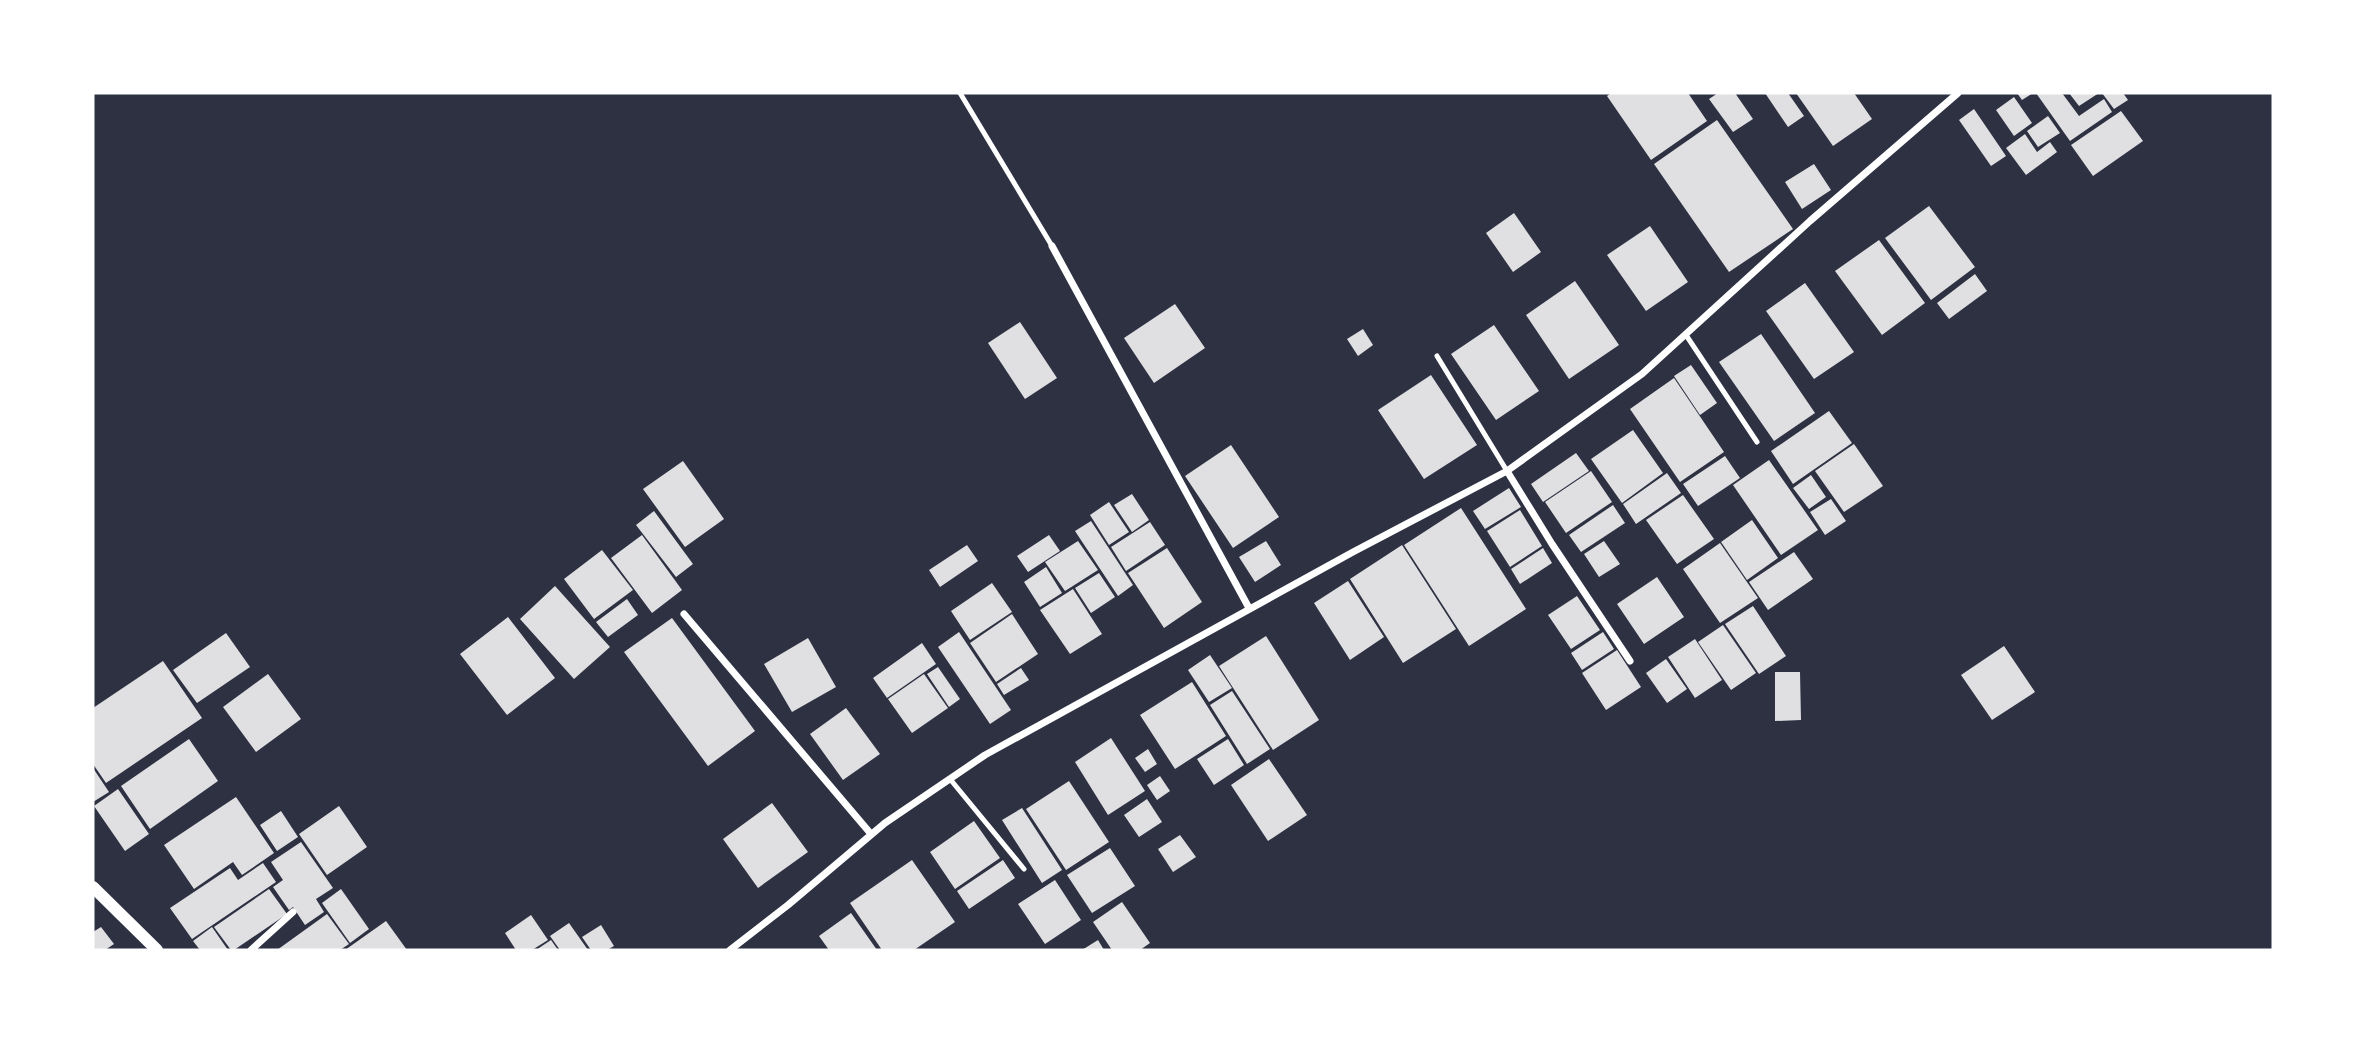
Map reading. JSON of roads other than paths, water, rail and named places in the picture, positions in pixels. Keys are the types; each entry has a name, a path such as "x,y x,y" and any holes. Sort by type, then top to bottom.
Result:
{"street":[{"path":"730,950 871,834 985,755 1353,551 1507,471 1643,374 1810,221 1958,93"},
{"path":"1052,246 1249,608"},
{"path":"1507,471 1630,661"},
{"path":"684,614 871,834"},
{"path":"93,887 157,950"},
{"path":"251,950 293,912"}],"lane":[{"path":"960,93 1052,246"},
{"path":"1686,335 1757,442"},
{"path":"1437,356 1507,471"},
{"path":"950,779 1024,869"}]}
